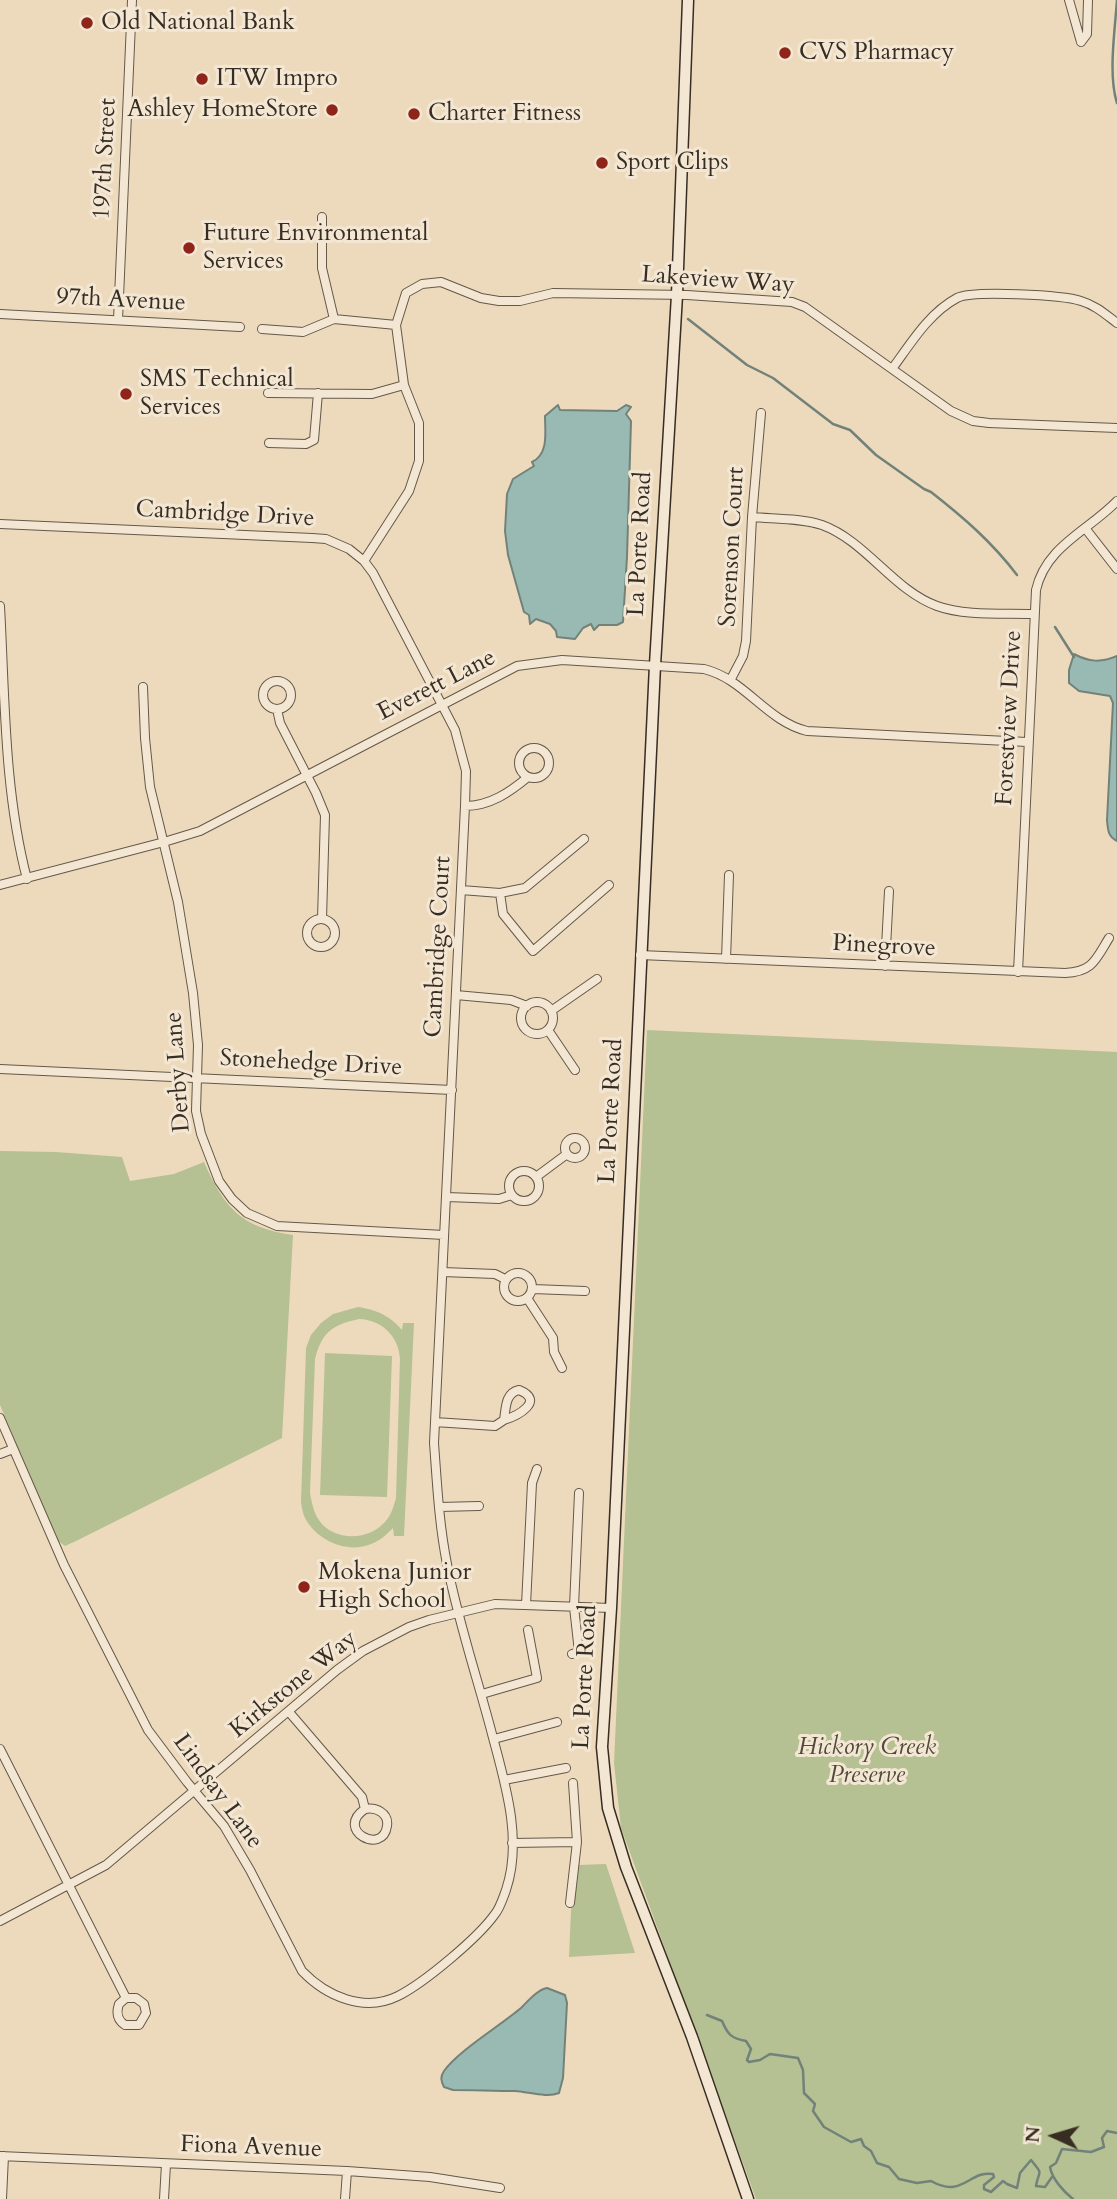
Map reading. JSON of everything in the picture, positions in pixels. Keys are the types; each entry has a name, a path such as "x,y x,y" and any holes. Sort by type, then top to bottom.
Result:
{"street":[{"name":"197th Street","path":"118,320 132,0"},
{"name":"La Porte Road","path":"688,0 677,295 640,955 611,1608 602,1747 608,1808 626,1867 692,2037 748,2199"},
{"path":"1069,0 1081,42 1087,34 1088,0"},
{"path":"321,217 322,268 334,319"},
{"name":"Lakeview Way","path":"396,325 406,293 422,284 440,282 481,298 499,301 520,301 553,293 677,295 792,302 805,307 951,411 972,421 1117,428"},
{"path":"892,369 933,315 960,296 982,294 1069,298 1096,306 1117,323"},
{"name":"97th Avenue","path":"0,314 240,327"},
{"path":"262,329 303,332 334,319 396,325 404,385 419,423 419,461 409,491 363,561"},
{"path":"268,393 372,394 404,385"},
{"path":"269,443 306,444 314,440 318,393"},
{"name":"Sorenson Court","path":"731,679 743,656 746,641 752,517 761,413"},
{"name":"Forestview Drive","path":"1018,972 1036,590 1044,568 1055,553 1117,501"},
{"path":"752,517 802,521 831,529 915,594 938,607 958,611 1033,614"},
{"name":"Cambridge Drive","path":"0,524 312,538 339,544 363,561 373,573 442,704"},
{"path":"1085,528 1117,569"},
{"path":"0,606 11,793 17,837 27,879"},
{"name":"Everett Lane","path":"0,886 200,831 517,666 562,660 705,669 731,679 782,721 807,731 1027,743"},
{"name":"Derby Lane","path":"143,687 148,773 178,902 193,993 198,1045 196,1111 205,1147 225,1190 247,1213 283,1227 444,1234"},
{"name":"Cambridge Court","path":"442,704 455,730 464,758 465,806 434,1443 447,1565 504,1780 512,1828"},
{"path":"277,709 280,723 325,815 322,919"},
{"path":"465,806 484,804 511,791 528,777"},
{"path":"461,890 500,893 525,888 584,839"},
{"path":"726,959 729,875"},
{"path":"500,893 503,914 533,951 609,885"},
{"path":"886,966 889,891"},
{"name":"Pinegrove","path":"640,955 1065,973 1091,967 1109,938"},
{"path":"551,1011 597,979"},
{"path":"456,995 511,1000 527,1006 538,1002 544,1004 551,1011 552,1020 548,1030"},
{"path":"527,1006 521,1017 525,1028 535,1034 548,1030"},
{"path":"548,1030 575,1070"},
{"name":"Stonehedge Drive","path":"0,1069 452,1090"},
{"path":"537,1177 567,1154"},
{"path":"527,1171 537,1177 539,1189 533,1199 522,1201 512,1195 509,1184 515,1174 527,1171"},
{"path":"447,1197 499,1199 512,1195"},
{"path":"443,1272 495,1274 505,1279"},
{"path":"520,1272 530,1278 533,1289 527,1298 516,1301 507,1296 505,1279 520,1272"},
{"path":"533,1289 585,1291"},
{"path":"527,1298 553,1338 554,1352 562,1368"},
{"name":"Lindsay Lane","path":"0,1418 64,1565 148,1730 224,1826 302,1971 313,1983 330,1994 357,2002 393,1998 414,1988 479,1932 496,1913 507,1889 512,1861 512,1828"},
{"path":"435,1422 495,1426 504,1420"},
{"path":"0,1454 13,1449"},
{"path":"526,1605 532,1483 537,1469"},
{"path":"572,1654 579,1651 573,1607 579,1493"},
{"path":"439,1507 479,1506"},
{"name":"Kirkstone Way","path":"0,1921 106,1865 337,1671 363,1651 409,1627 495,1604 611,1608"},
{"path":"482,1694 537,1678 528,1630"},
{"path":"289,1712 362,1797 365,1809"},
{"path":"494,1740 556,1722"},
{"path":"0,1749 126,1998"},
{"path":"504,1780 566,1768"},
{"path":"570,1903 577,1842 573,1783"},
{"path":"365,1809 376,1809 384,1815 386,1830 375,1840 365,1839 357,1832 357,1816 365,1809"},
{"path":"512,1843 577,1842"},
{"path":"2,2156 2,2199"},
{"name":"Fiona Avenue","path":"2,2156 347,2171 430,2177 500,2188"},
{"path":"164,2199 166,2164"},
{"path":"345,2199 347,2171"}],"green space":[{"name":"Hickory Creek Preserve","path":"647,1030 1117,1052 1117,2199 756,2199 621,1828 614,1763"},
{"path":"0,1151 122,1157 130,1181 174,1174 204,1162 219,1192 237,1213 260,1227 293,1235 282,1438 65,1546 58,1541 0,1405"},
{"path":"358,1307 382,1314 402,1330 403,1323 414,1323 404,1536 394,1536 393,1528 377,1541 362,1547 343,1546 325,1539 310,1526 301,1503 306,1348 311,1335 333,1314","holes":["359,1319 387,1330 399,1350 396,1498 388,1518 377,1529 362,1535 344,1536 322,1524 315,1513 310,1493 315,1359 321,1342 335,1327"]},
{"path":"325,1353 392,1356 387,1497 320,1495"},
{"path":"606,1864 635,1953 569,1957 571,1911 578,1865"}],"water":[{"path":"558,405 560,410 617,411 626,405 631,407 626,414 631,421 623,622 617,625 599,625 594,630 591,624 583,628 575,639 557,637 550,624 536,619 530,624 508,555 505,531 507,494 513,479 534,466 532,462 544,448 545,416"},
{"path":"1074,654 1095,661 1117,656 1117,841 1110,835 1107,820 1113,703 1110,696 1079,691 1069,683 1069,670"},
{"path":"547,1988 565,1995 567,2003 563,2078 559,2093 543,2095 515,2091 453,2090 444,2087 442,2075 451,2063 536,1993"}],"waterway":[{"path":"1117,0 1113,66 1117,103"},
{"path":"688,319 747,365 773,378 833,424 850,430 876,455 931,492 977,530 1017,575"},
{"path":"1055,627 1074,657"},
{"path":"707,2015 722,2021 733,2037 746,2041 751,2049 747,2060 749,2062 770,2054 798,2058 803,2070 804,2093 815,2104 813,2111 824,2127 851,2142 861,2139 877,2163 889,2167 899,2179 917,2183 931,2181 951,2187 978,2176 993,2174 994,2177 984,2185 984,2189 991,2192 1003,2181 1017,2188 1020,2173 1031,2160 1040,2173 1036,2186 1045,2187 1052,2177"},
{"path":"1073,2199 1059,2185 1050,2167 1056,2163 1062,2149 1091,2152 1104,2147 1102,2138 1107,2131 1117,2133"}],"place":[{"name":"Old National Bank","path":"87,23"},
{"name":"CVS Pharmacy","path":"785,53"},
{"name":"ITW Impro","path":"202,79"},
{"name":"Ashley HomeStore","path":"332,110"},
{"name":"Charter Fitness","path":"414,114"},
{"name":"Sport Clips","path":"602,163"},
{"name":"Future Environmental Services","path":"189,248"},
{"name":"SMS Technical Services","path":"126,394"},
{"name":"Mokena Junior High School","path":"304,1587"}]}
